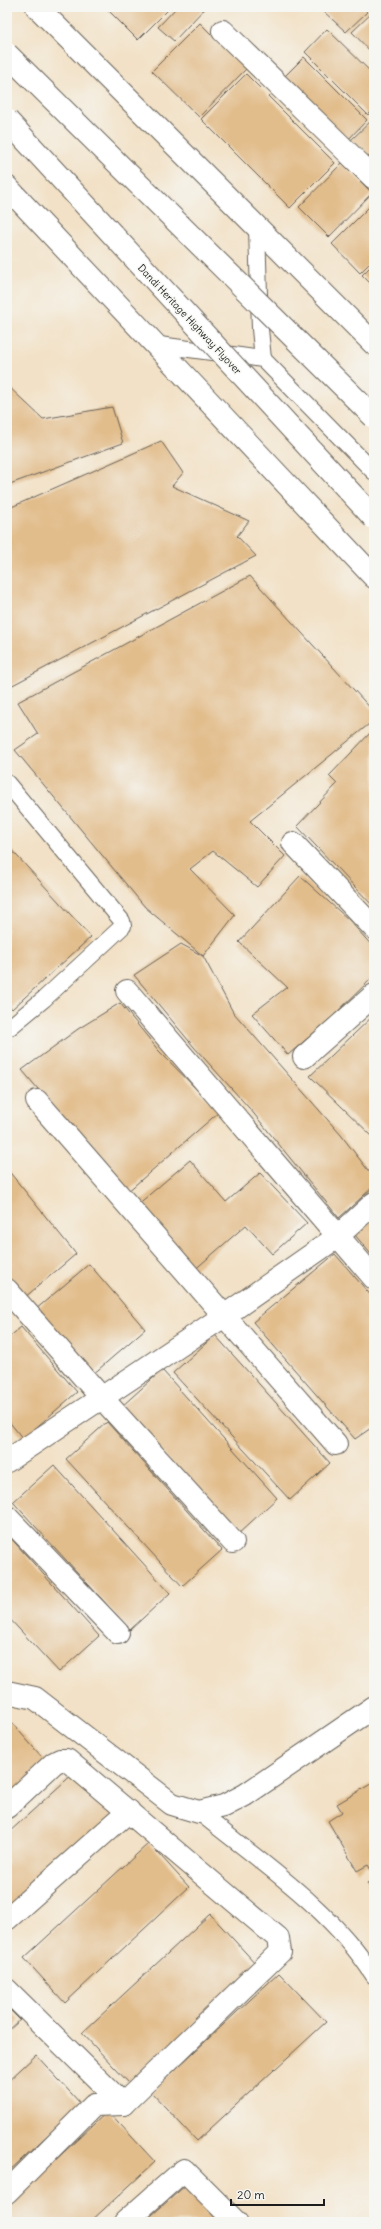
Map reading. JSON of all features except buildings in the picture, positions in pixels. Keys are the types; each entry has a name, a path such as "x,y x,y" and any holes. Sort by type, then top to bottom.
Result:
{"main road":[{"path":"37,7 374,344"},
{"path":"223,31 374,178"},
{"path":"7,54 374,417"},
{"name":"Dandi Heritage Highway Flyover","path":"7,120 374,518"},
{"path":"7,187 152,344 374,577"},
{"path":"293,843 374,928"},
{"path":"127,992 337,1237 374,1278"},
{"path":"304,1057 374,995"},
{"path":"37,1101 336,1444"},
{"path":"7,1461 224,1316 337,1237 374,1203"},
{"path":"7,1290 101,1397 233,1542"},
{"path":"7,1517 118,1633"},
{"path":"7,1692 35,1698 172,1804 199,1812 224,1806 245,1795 374,1707"},
{"path":"7,1807 54,1763 60,1760 67,1760 278,1938 280,1952 123,2104 94,2105 7,2192"},
{"path":"7,1919 129,1811"},
{"path":"7,1990 123,2104"},
{"path":"125,2222 184,2170 236,2222"}],"lane":[{"path":"257,228 260,329 264,359 374,472"},
{"path":"152,344 264,359"},
{"path":"7,783 122,921 123,926 44,999 10,1027 7,1024"},
{"path":"199,1812 313,1905 346,1936 374,1976"}]}
